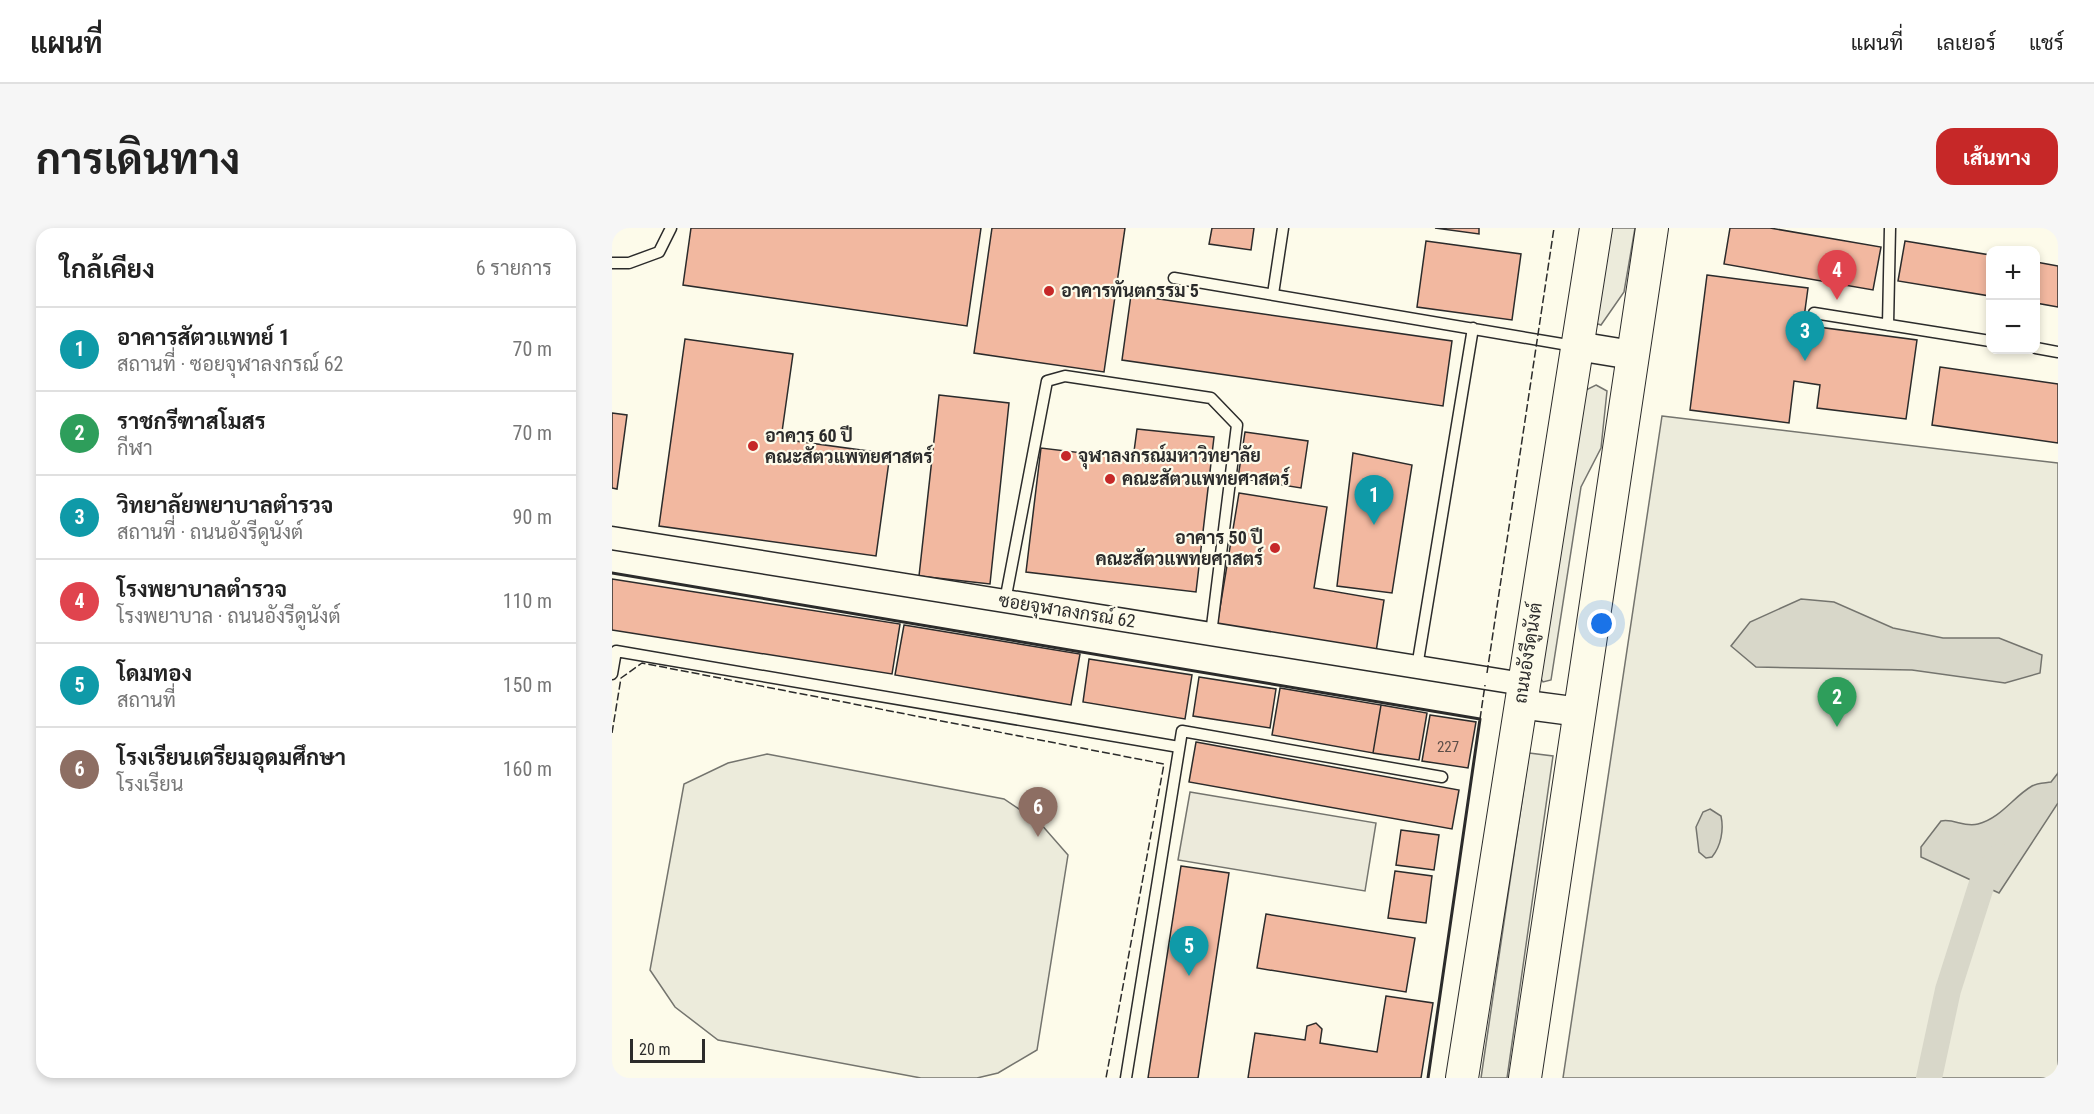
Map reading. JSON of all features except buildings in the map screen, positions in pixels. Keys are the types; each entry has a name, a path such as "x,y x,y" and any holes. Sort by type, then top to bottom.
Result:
{"main road":[{"name":"ถนนอังรีดูนังต์","path":"1462,1078 1596,228"},
{"path":"1525,1078 1652,228"}],"street":[{"path":"1577,346 1632,355"},
{"name":"ซอยจุฬาลงกรณ์ 62","path":"612,538 1418,667 1522,694"},
{"path":"1522,694 1580,712"}],"lane":[{"path":"612,263 629,263 659,252 671,228"},
{"path":"1273,294 1283,228"},
{"path":"1887,325 1890,228"},
{"path":"1174,278 1577,346"},
{"path":"1814,313 1986,340"},
{"path":"1418,667 1473,328"},
{"path":"2040,349 2058,352"},
{"path":"1005,601 1047,381 1065,376 1152,388 1211,398 1237,424 1211,634"},
{"path":"612,674 616,651 1179,747"},
{"path":"1126,1078 1182,731 1442,777"}],"shaded area":[{"path":"1608,228 1635,228 1624,292 1601,325 1595,323"},
{"path":"1596,385 1607,391 1601,448 1581,487 1551,680 1543,682 1539,676 1586,390"},
{"path":"1662,416 2058,463 2058,1078 1563,1078"},
{"path":"1801,599 1834,602 1893,628 1943,638 1999,638 2042,655 2040,673 2005,683 1912,670 1756,667 1731,646 1750,622"},
{"path":"1529,753 1553,756 1507,1078 1481,1078"},
{"path":"767,754 1004,799 1040,823 1068,855 1037,1050 998,1073 977,1078 921,1078 718,1040 675,1007 650,970 684,784 728,763"},
{"path":"2058,773 2058,803 1999,893 1921,857 1921,847 1941,821 1973,825 1986,821 2032,786 2051,782"},
{"path":"1190,792 1376,823 1365,891 1178,860"},
{"path":"1710,809 1721,816 1722,832 1715,853 1712,857 1706,858 1699,852 1696,827 1703,812"}],"waterway":[{"path":"1929,1078 1948,990 1984,877 2000,857"}],"fence":[{"path":"1487,673 1554,228"},
{"path":"612,733 621,678 642,663 1164,764 1106,1078"},
{"path":"1480,719 1485,685"}],"wall":[{"path":"612,573 1480,719 1428,1078"}],"place":[{"name":"อาคารทันตกรรม 5","path":"1049,291"},
{"name":"โรงพยาบาลตำรวจ","path":"1837,300"},
{"name":"วิทยาลัยพยาบาลตำรวจ","path":"1805,361"},
{"name":"อาคาร 60 ปี คณะสัตวแพทยศาสตร์","path":"753,446"},
{"name":"จุฬาลงกรณ์มหาวิทยาลัย","path":"1066,456"},
{"name":"คณะสัตวแพทยศาสตร์","path":"1110,479"},
{"name":"อาคารสัตวแพทย์ 1","path":"1374,525"},
{"name":"อาคาร 50 ปี คณะสัตวแพทยศาสตร์","path":"1275,548"},
{"name":"ราชกรีฑาสโมสร","path":"1837,727"},
{"name":"โรงเรียนเตรียมอุดมศึกษา","path":"1038,837"},
{"name":"โดมทอง","path":"1189,976"}]}
